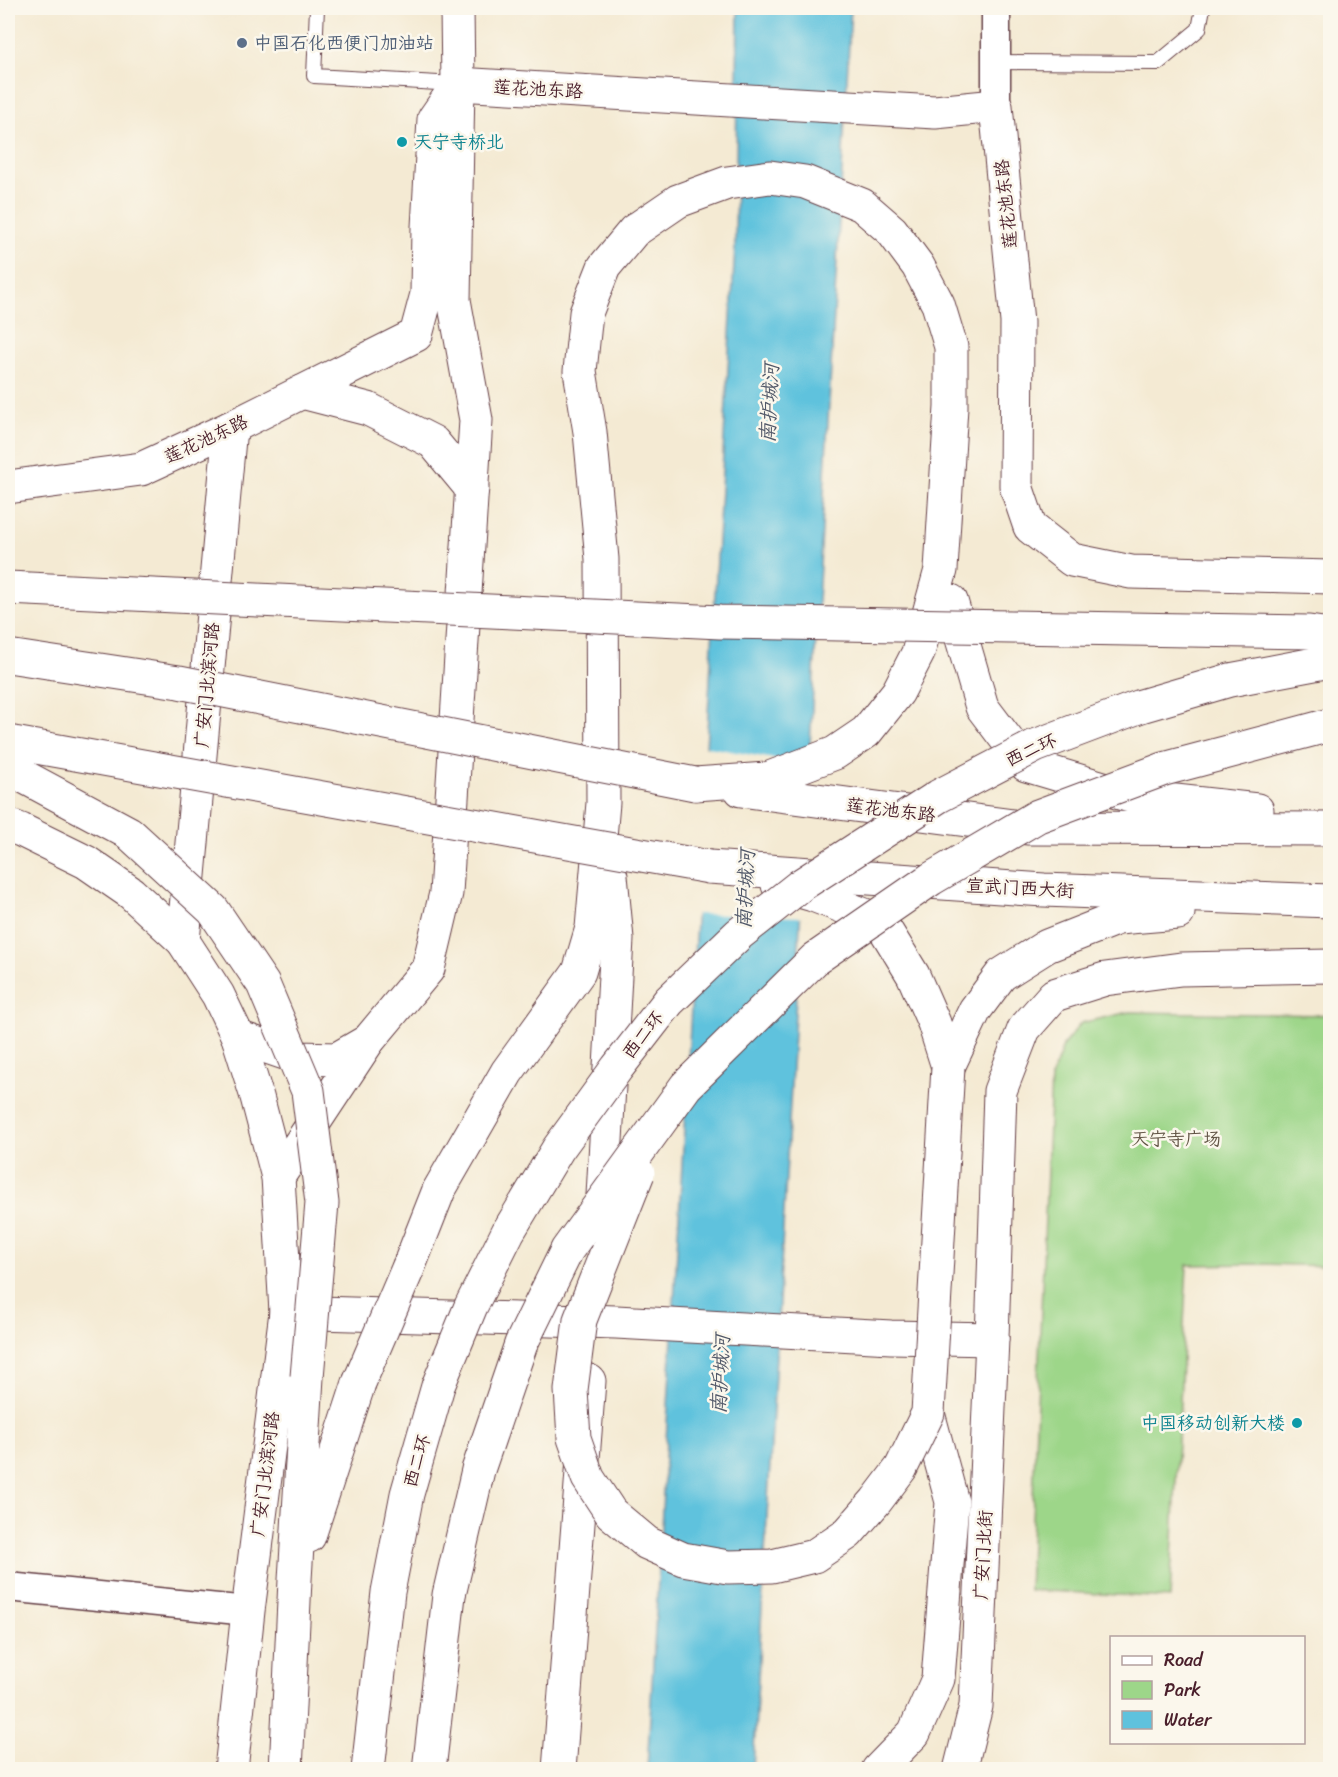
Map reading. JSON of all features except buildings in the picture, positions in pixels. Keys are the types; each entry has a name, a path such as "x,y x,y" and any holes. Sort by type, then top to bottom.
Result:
{"main road":[{"path":"278,1177 368,1041 428,969 446,893 476,420 454,300 458,84 456,8"},
{"name":"莲花池东路","path":"8,487 141,469 230,428 416,335 427,294 434,119 458,84 935,112 996,106 1017,322 1016,486 1030,527 1072,560 1131,572 1330,577"},
{"path":"295,1580 359,1383 410,1266 439,1190 507,1071 579,972 592,928 603,803 602,559 590,432 580,371 586,313 604,267 633,231 678,201 727,183 770,177 805,182 862,205 892,231 918,266 938,304 951,347 951,407 941,570 918,653 898,692 866,732 835,753 767,779 695,784"},
{"path":"302,392 368,409 433,442 472,489"},
{"name":"广安门北滨河路","path":"183,941 230,428"},
{"path":"941,570 982,707 1026,765 1130,796 1245,810 1330,815"},
{"path":"8,588 720,622 1309,632 1330,635"},
{"name":"莲花池东路","path":"8,656 179,682 695,784 1027,828 1330,830"},
{"name":"西二环","path":"368,1770 388,1592 406,1494 438,1386 471,1306 513,1223 558,1149 669,1001 739,934 801,885 939,796 1035,746 1141,706 1230,680 1330,661"},
{"path":"429,1770 449,1595 478,1470 521,1344 567,1250 686,1086 815,959 931,879 1038,816 1164,768 1330,725"},
{"path":"8,742 709,867 813,895 880,921 913,975 934,1023 948,1068 928,1413 952,1502 938,1679 914,1733 878,1770"},
{"path":"8,768 129,833 213,910 262,984 308,1091 322,1203 307,1377 286,1770"},
{"path":"559,1770 589,1381 607,1311 617,939 603,803"},
{"name":"广安门北滨河路","path":"8,825 86,862 131,893 183,941 218,995 238,1037 278,1177 286,1312 248,1611 231,1770"},
{"name":"宣武门西大街","path":"709,867 1044,890 1322,901"},
{"path":"948,1068 975,1010 1001,975 1047,946 1118,918 1322,901"},
{"name":"广安门北街","path":"960,1770 976,1706 1000,1091 1024,1029 1054,994 1105,979 1181,969 1330,966"},
{"path":"238,1037 299,1058 337,1059 368,1041"},
{"path":"656,1129 580,1320 571,1390 574,1437 588,1478 611,1513 647,1543 683,1559 728,1567 772,1566 814,1556 849,1533 876,1501 901,1468 928,1413"},
{"path":"286,1312 607,1311 891,1337 992,1338"}],"street":[{"path":"996,8 996,106"},
{"path":"8,1587 248,1611"}],"lane":[{"path":"317,8 314,76 458,84"},
{"path":"995,62 1158,63 1199,29 1203,8"}],"green space":[{"name":"天宁寺广场","path":"1129,1012 1330,1015 1330,1266 1187,1265 1170,1598 1029,1590 1051,1078 1064,1044 1081,1023"}],"water":[{"name":"南护城河","path":"738,8 851,8 753,1769 647,1770 735,247"}],"pier":[{"path":"703,746 812,766 803,917 693,914"}],"place":[{"name":"中国石化西便门加油站","path":"242,43"},
{"name":"天宁寺桥北","path":"402,142"},
{"name":"中国移动创新大楼","path":"1297,1423"}]}
